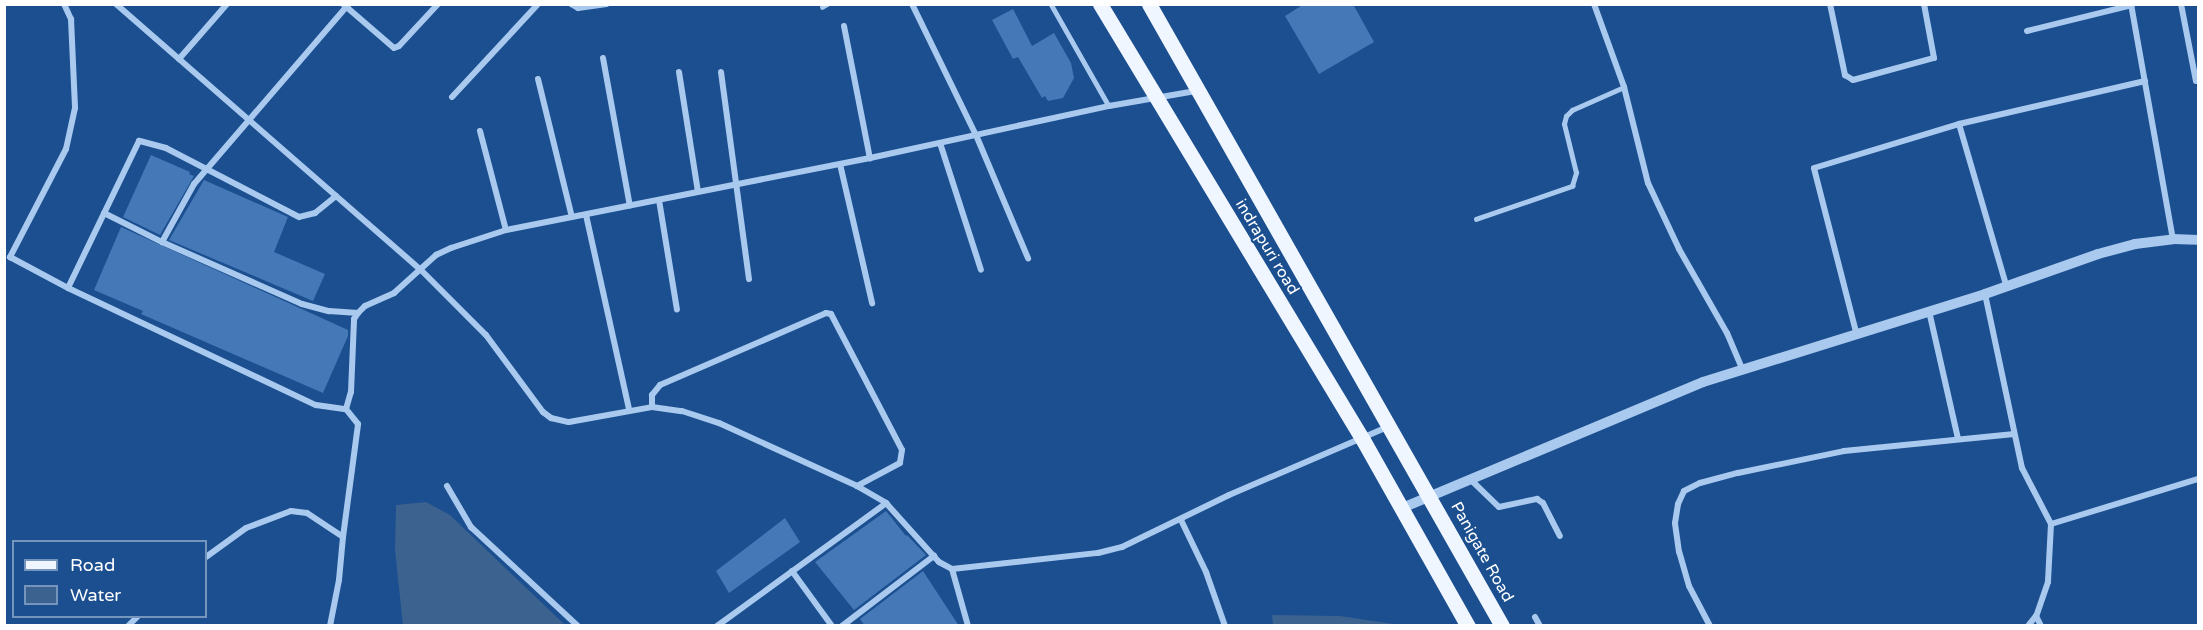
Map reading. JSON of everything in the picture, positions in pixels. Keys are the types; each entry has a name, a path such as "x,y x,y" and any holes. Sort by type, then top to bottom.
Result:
{"main road":[{"name":"indrapuri road","path":"1100,4 1402,508"},
{"name":"indrapuri road","path":"1149,4 1430,496"},
{"name":"Panigate Road","path":"1430,496 1502,626"},
{"path":"1402,508 1467,626"}],"street":[{"path":"64,4 71,20 75,108 66,149 10,257 68,288 316,405 346,409 358,424 339,580 330,626"},
{"path":"116,4 420,269 486,335 543,412 551,418 569,422 629,409 652,407 682,411 719,423 857,486 886,504 944,567 951,570 1098,553 1142,539 1289,469 1363,440 1389,426"},
{"path":"179,59 227,4"},
{"path":"162,242 194,184 346,6 394,48 399,46 438,4"},
{"path":"452,97 538,4"},
{"path":"571,4 578,8 607,4"},
{"path":"912,4 976,135 1028,258"},
{"path":"1594,4 1624,87 1648,183 1679,249 1727,333 1742,369"},
{"path":"1830,4 1845,75 1853,80 1934,58 1924,4"},
{"path":"2181,4 2196,81 2199,81"},
{"path":"2027,31 2132,5 2173,239"},
{"path":"844,26 870,158"},
{"path":"603,58 630,206"},
{"path":"679,72 698,192"},
{"path":"721,72 749,279"},
{"path":"538,79 572,217"},
{"path":"1856,332 1814,168 1959,124 2145,81"},
{"path":"346,409 351,392 354,319 365,306 394,293 436,255 451,248 506,230 870,158 1109,106 1200,90"},
{"path":"1959,124 2006,285"},
{"path":"480,131 506,230"},
{"path":"68,288 139,141 166,148 299,217 315,213 336,196"},
{"path":"940,143 981,270"},
{"path":"840,164 872,303"},
{"path":"659,200 677,310"},
{"path":"104,213 162,242 302,304 328,311 358,313"},
{"path":"586,214 629,409"},
{"path":"1402,508 1703,382 1856,332 1985,294 2098,254 2135,244 2173,239 2199,240"},
{"path":"1985,294 2022,468 2050,524 2048,582 2036,616 2028,626"},
{"path":"1929,310 1958,439"},
{"path":"652,407 652,395 660,385 826,313 831,314 902,450 900,463 857,486"},
{"path":"1710,626 1689,586 1679,552 1675,524 1678,504 1684,491 1700,483 1788,461 1844,451 2014,434"},
{"path":"1470,479 1499,507 1537,499 1543,503 1560,536"},
{"path":"2050,524 2199,479"},
{"path":"447,486 471,527 578,626"},
{"path":"717,626 886,504"},
{"path":"207,556 246,528 291,511 307,513 343,537"},
{"path":"1181,520 1206,572 1225,626"},
{"path":"842,626 934,556"},
{"path":"951,570 968,626"},
{"path":"792,572 832,626"},
{"path":"2036,616 2041,626"},
{"path":"1534,618 1540,626"}],"lane":[{"path":"1051,4 1109,106"},
{"path":"1476,219 1572,186 1576,173 1564,124 1566,116 1572,110 1624,87"}],"water":[{"path":"426,502 450,515 565,625 403,625 395,550 396,505"},
{"path":"1272,615 1340,616 1400,625 1273,625"}],"building":[{"path":"1304,4 1353,4 1374,42 1319,74 1285,16"},
{"path":"1013,9 1032,46 1054,33 1071,63 1074,78 1063,98 1048,101 1045,96 1042,98 1018,57 1013,59 992,20"},
{"path":"151,155 190,172 189,174 194,176 160,235 123,217"},
{"path":"204,180 288,217 274,252 325,274 313,301 169,240"},
{"path":"121,227 348,330 348,336 323,393 141,314 143,311 94,290"},
{"path":"886,511 906,536 926,555 854,610 815,562"},
{"path":"785,518 800,542 729,593 716,571"},
{"path":"923,571 959,626 865,626 860,619"}]}
